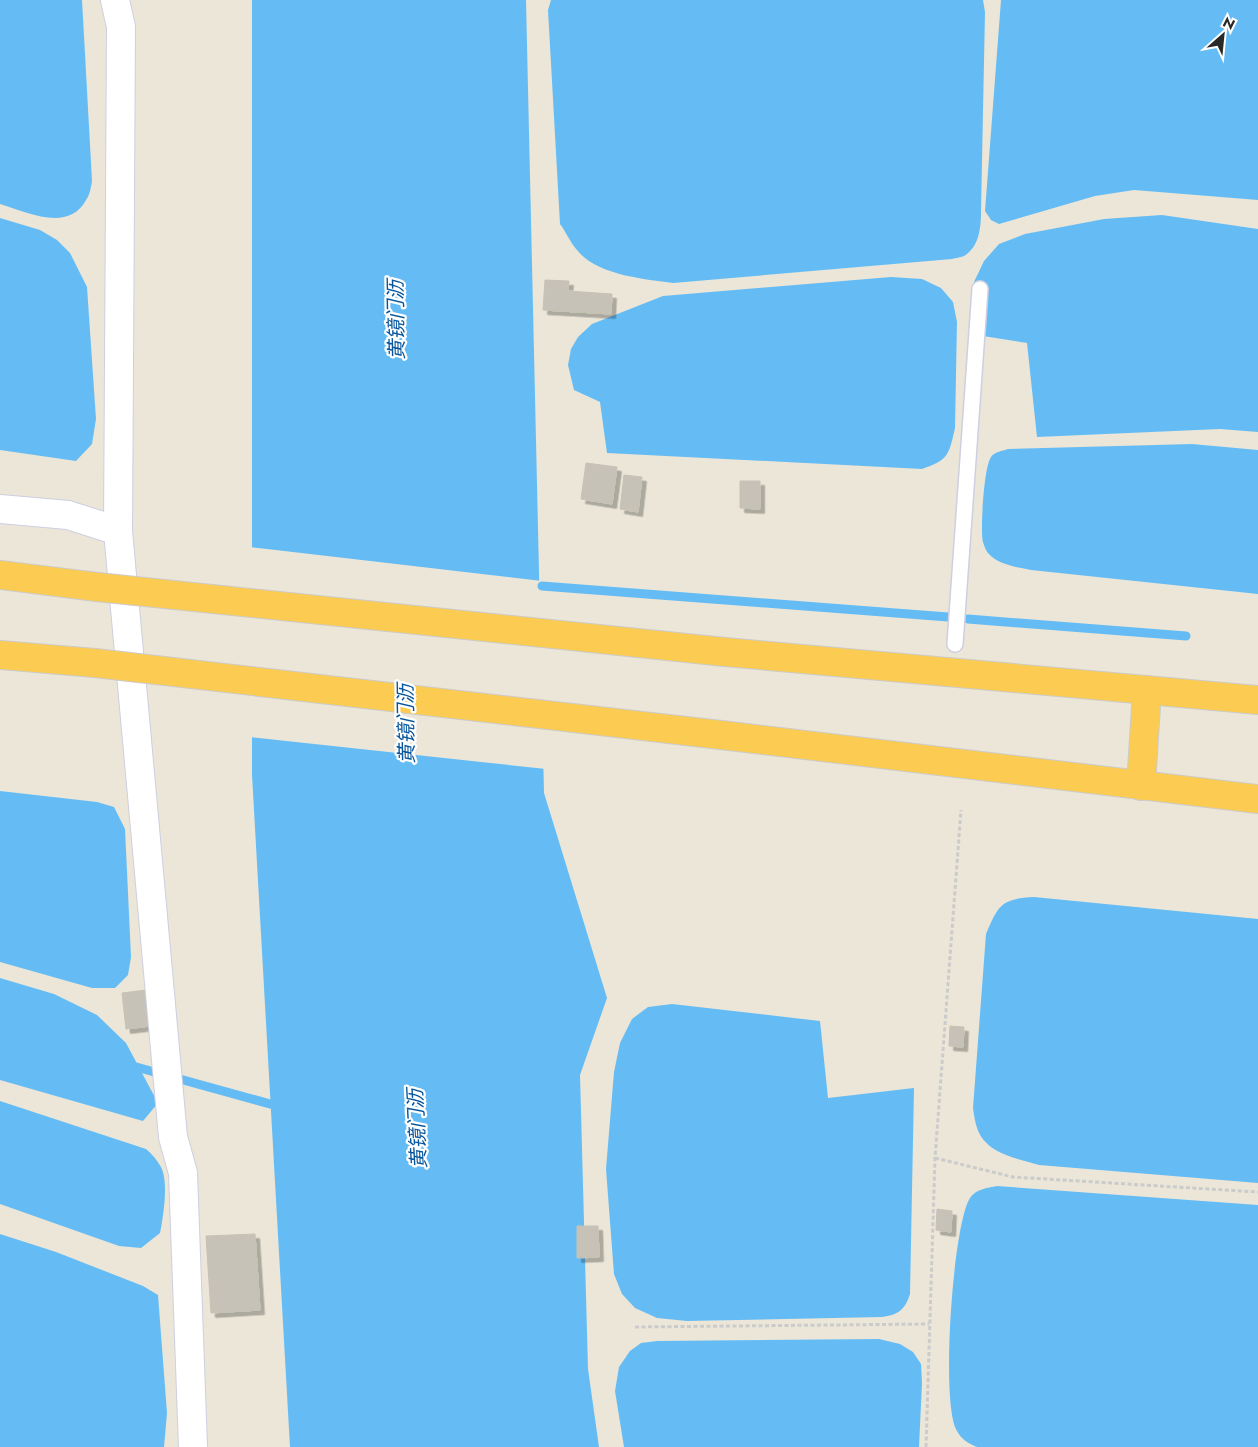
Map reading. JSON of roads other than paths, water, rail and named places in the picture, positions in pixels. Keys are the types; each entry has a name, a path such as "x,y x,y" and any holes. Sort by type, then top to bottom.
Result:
{"highway":[{"path":"0,575 97,587 725,652 1258,700"},
{"path":"0,655 95,663 1258,798"},
{"path":"1142,786 1148,690"}],"street":[{"path":"115,0 121,27 118,531 173,1137 183,1173 192,1447"},
{"path":"0,509 68,516 118,531"}],"lane":[{"path":"956,644 980,289"}],"water":[{"path":"0,0 82,0 92,181 87,198 78,210 69,216 58,218 34,215 0,204"},
{"name":"黄镜门沥","path":"252,0 526,0 544,793 607,998 580,1075 588,1369 599,1447 290,1447 252,775"},
{"path":"551,0 983,0 985,12 981,216 979,234 975,245 966,255 952,259 673,283 621,274 596,265 577,250 560,224 548,10"},
{"path":"1001,0 1258,0 1258,200 1134,190 1095,196 999,224 991,220 985,211"},
{"path":"1162,215 1258,229 1258,432 1220,429 1037,437 1027,343 970,334 974,282 984,261 999,244 1025,234 1104,219"},
{"path":"0,218 40,230 57,240 70,253 87,287 96,419 92,444 76,461 0,450"},
{"path":"891,277 922,279 941,288 953,302 957,322 955,428 946,455 931,466 922,469 607,453 600,402 574,390 568,365 571,349 578,337 592,324 663,296"},
{"path":"1192,444 1258,450 1258,594 1031,570 1002,563 992,557 987,551 982,536 983,499 986,473 992,455 1008,449"},
{"path":"0,791 97,802 114,807 125,829 131,957 128,975 115,988 92,988 0,962"},
{"path":"1034,897 1258,919 1258,1183 1039,1165 1003,1154 987,1144 981,1137 976,1126 973,1108 986,934 994,916 1002,905 1014,899"},
{"path":"0,978 54,994 97,1015 126,1043 158,1103 143,1121 0,1080"},
{"path":"672,1004 820,1021 828,1098 914,1088 910,1294 906,1304 900,1311 882,1317 687,1321 657,1318 635,1308 622,1294 614,1274 606,1169 614,1072 620,1043 632,1019 648,1007"},
{"path":"0,1101 146,1149 161,1167 165,1182 165,1200 160,1233 141,1248 119,1246 0,1204"},
{"path":"997,1186 1258,1205 1258,1447 977,1447 963,1439 957,1431 952,1414 949,1387 951,1314 958,1242 964,1214 972,1195 986,1188"},
{"path":"0,1234 56,1252 143,1286 158,1295 167,1413 164,1447 0,1447"},
{"path":"879,1339 900,1344 913,1352 921,1364 919,1447 624,1447 615,1391 619,1367 630,1351 641,1343 657,1341"}],"waterway":[{"path":"542,586 948,617"},
{"path":"968,619 1186,636"},
{"path":"129,1065 281,1107"}]}
